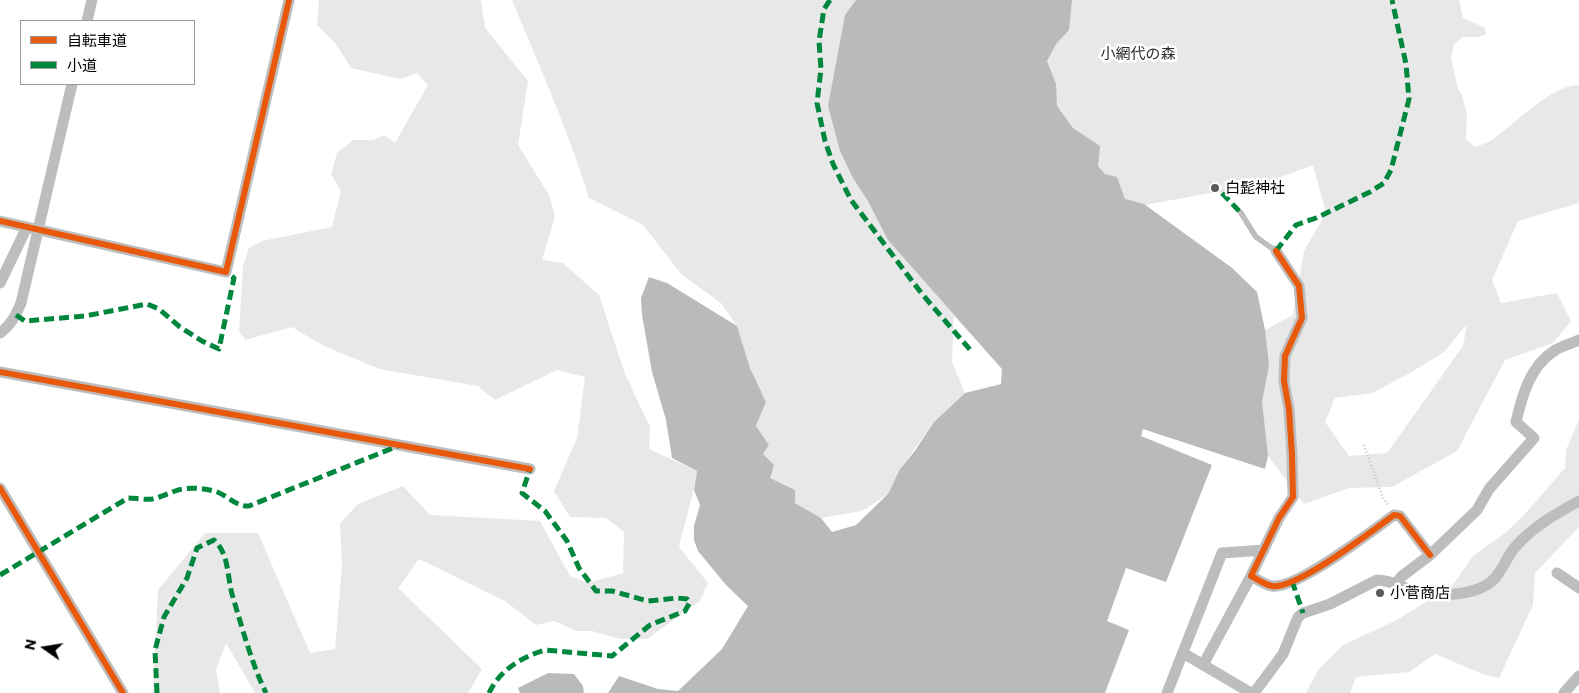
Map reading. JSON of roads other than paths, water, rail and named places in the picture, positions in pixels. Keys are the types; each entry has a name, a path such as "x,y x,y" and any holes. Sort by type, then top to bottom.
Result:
{"street":[{"path":"87,20 92,0"},
{"path":"0,221 226,272 289,0"},
{"path":"0,333 16,315 22,303 33,228 72,85"},
{"path":"0,283 33,228"},
{"path":"1203,665 1251,576 1279,518 1293,498 1289,409 1284,381 1284,356 1302,318 1300,286 1276,251"},
{"path":"1395,584 1401,577 1430,556 1477,510 1489,489 1534,438 1516,422 1520,404 1529,380 1542,362 1553,352 1579,340"},
{"path":"0,372 530,469"},
{"path":"0,488 123,693"},
{"path":"1183,653 1203,665 1233,689 1253,693 1283,654 1298,617 1303,613 1330,604 1377,580 1385,580 1412,592 1430,595 1482,588 1497,576 1516,546 1526,536 1548,519 1579,500"},
{"path":"1251,576 1272,586 1284,585 1303,577 1338,555 1394,515 1400,516 1430,556"},
{"path":"1167,693 1222,552 1264,550"},
{"path":"1557,573 1579,588"},
{"path":"1564,693 1579,676"}],"lane":[{"path":"1241,213 1256,237 1276,251"}],"place":[{"name":"白髭神社","path":"1215,188"},
{"name":"小菅商店","path":"1380,593"}],"park label":[{"name":"小網代の森","path":"1138,54"}]}
